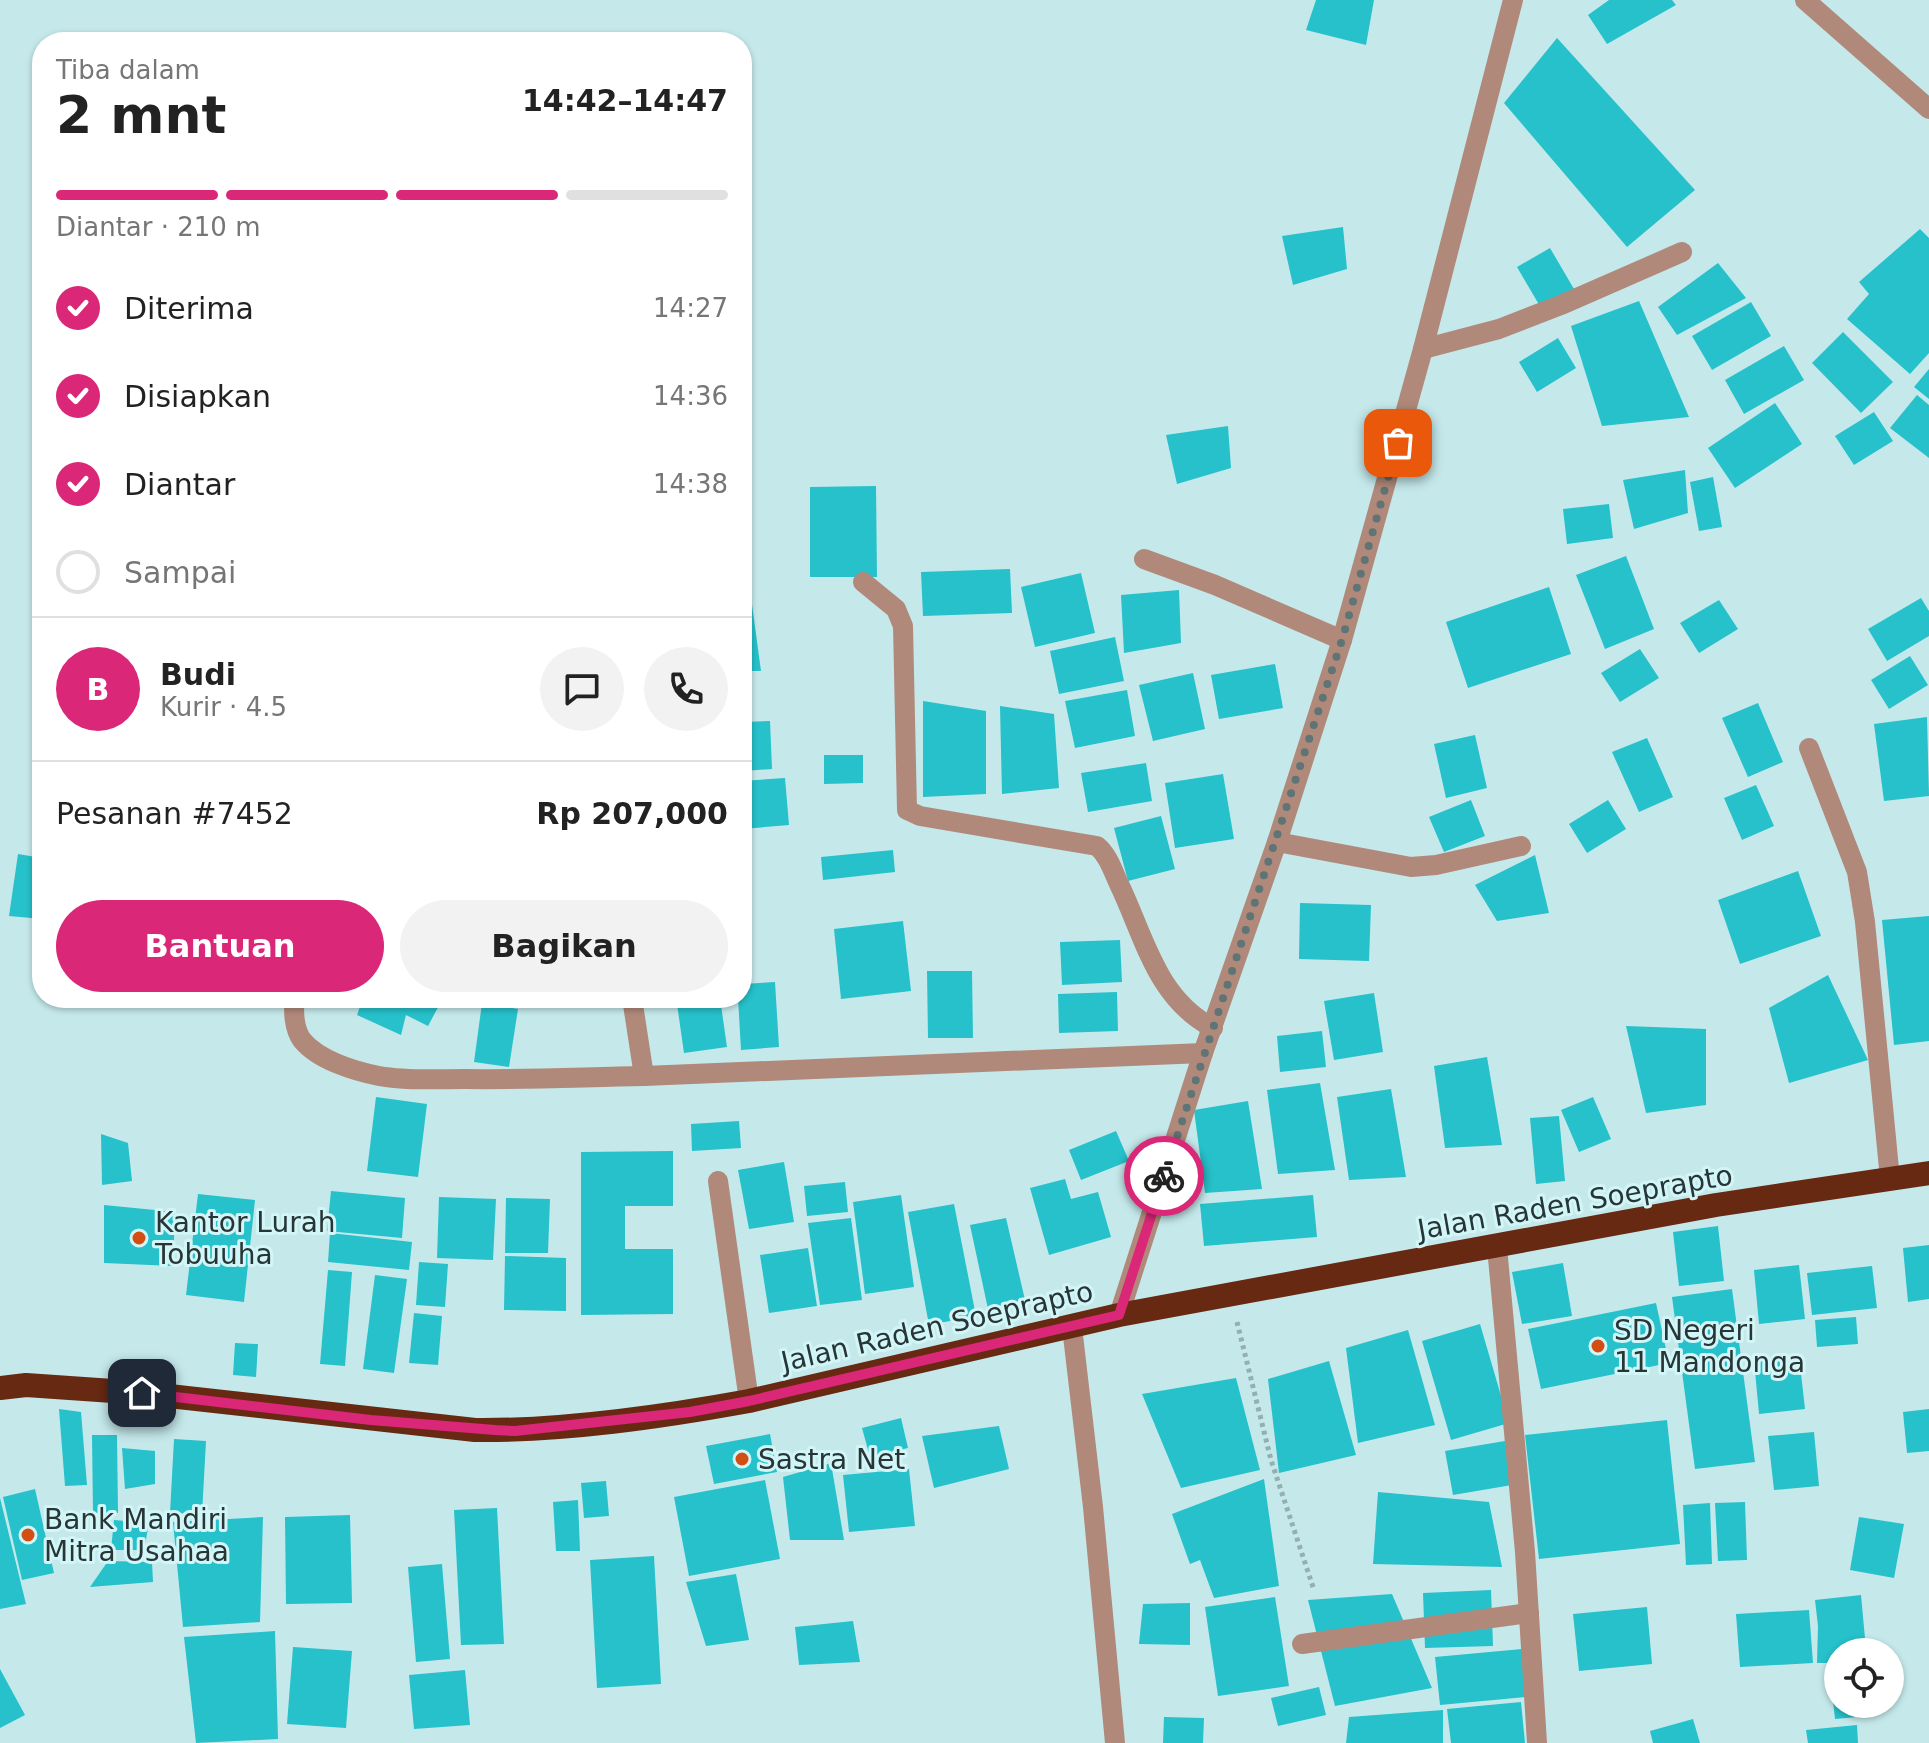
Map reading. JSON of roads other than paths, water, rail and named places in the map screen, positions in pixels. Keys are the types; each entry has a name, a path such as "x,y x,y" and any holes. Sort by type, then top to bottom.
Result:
{"highway":[{"name":"Jalan Raden Soeprapto","path":"0,1388 26,1385 142,1393 475,1430 515,1431 690,1412 1119,1315 1716,1205 1929,1173"}],"street":[{"path":"1119,1315 1203,1053 1277,842 1342,640 1423,349 1513,0"},
{"path":"1805,0 1929,109"},
{"path":"1423,349 1499,329 1682,252"},
{"path":"1144,559 1215,585 1342,640"},
{"path":"863,582 896,609 903,626 907,810 920,816 1097,846 1115,874 1158,974 1185,1010 1213,1028"},
{"path":"1809,748 1857,872 1890,1179"},
{"path":"1277,842 1411,867 1436,865 1521,846"},
{"path":"295,1008 299,1037 311,1049 338,1063 379,1076 411,1079 644,1076 1203,1053"},
{"path":"634,1008 644,1076"},
{"path":"718,1181 749,1401"},
{"path":"1497,1247 1510,1365 1537,1743"},
{"path":"1072,1327 1115,1743"},
{"path":"1302,1644 1529,1613"}],"place":[{"name":"Kantor Lurah Tobuuha","path":"139,1238"},
{"name":"SD Negeri 11 Mandonga","path":"1598,1346"},
{"name":"Sastra Net","path":"742,1459"},
{"name":"Bank Mandiri Mitra Usahaa","path":"28,1535"}]}
